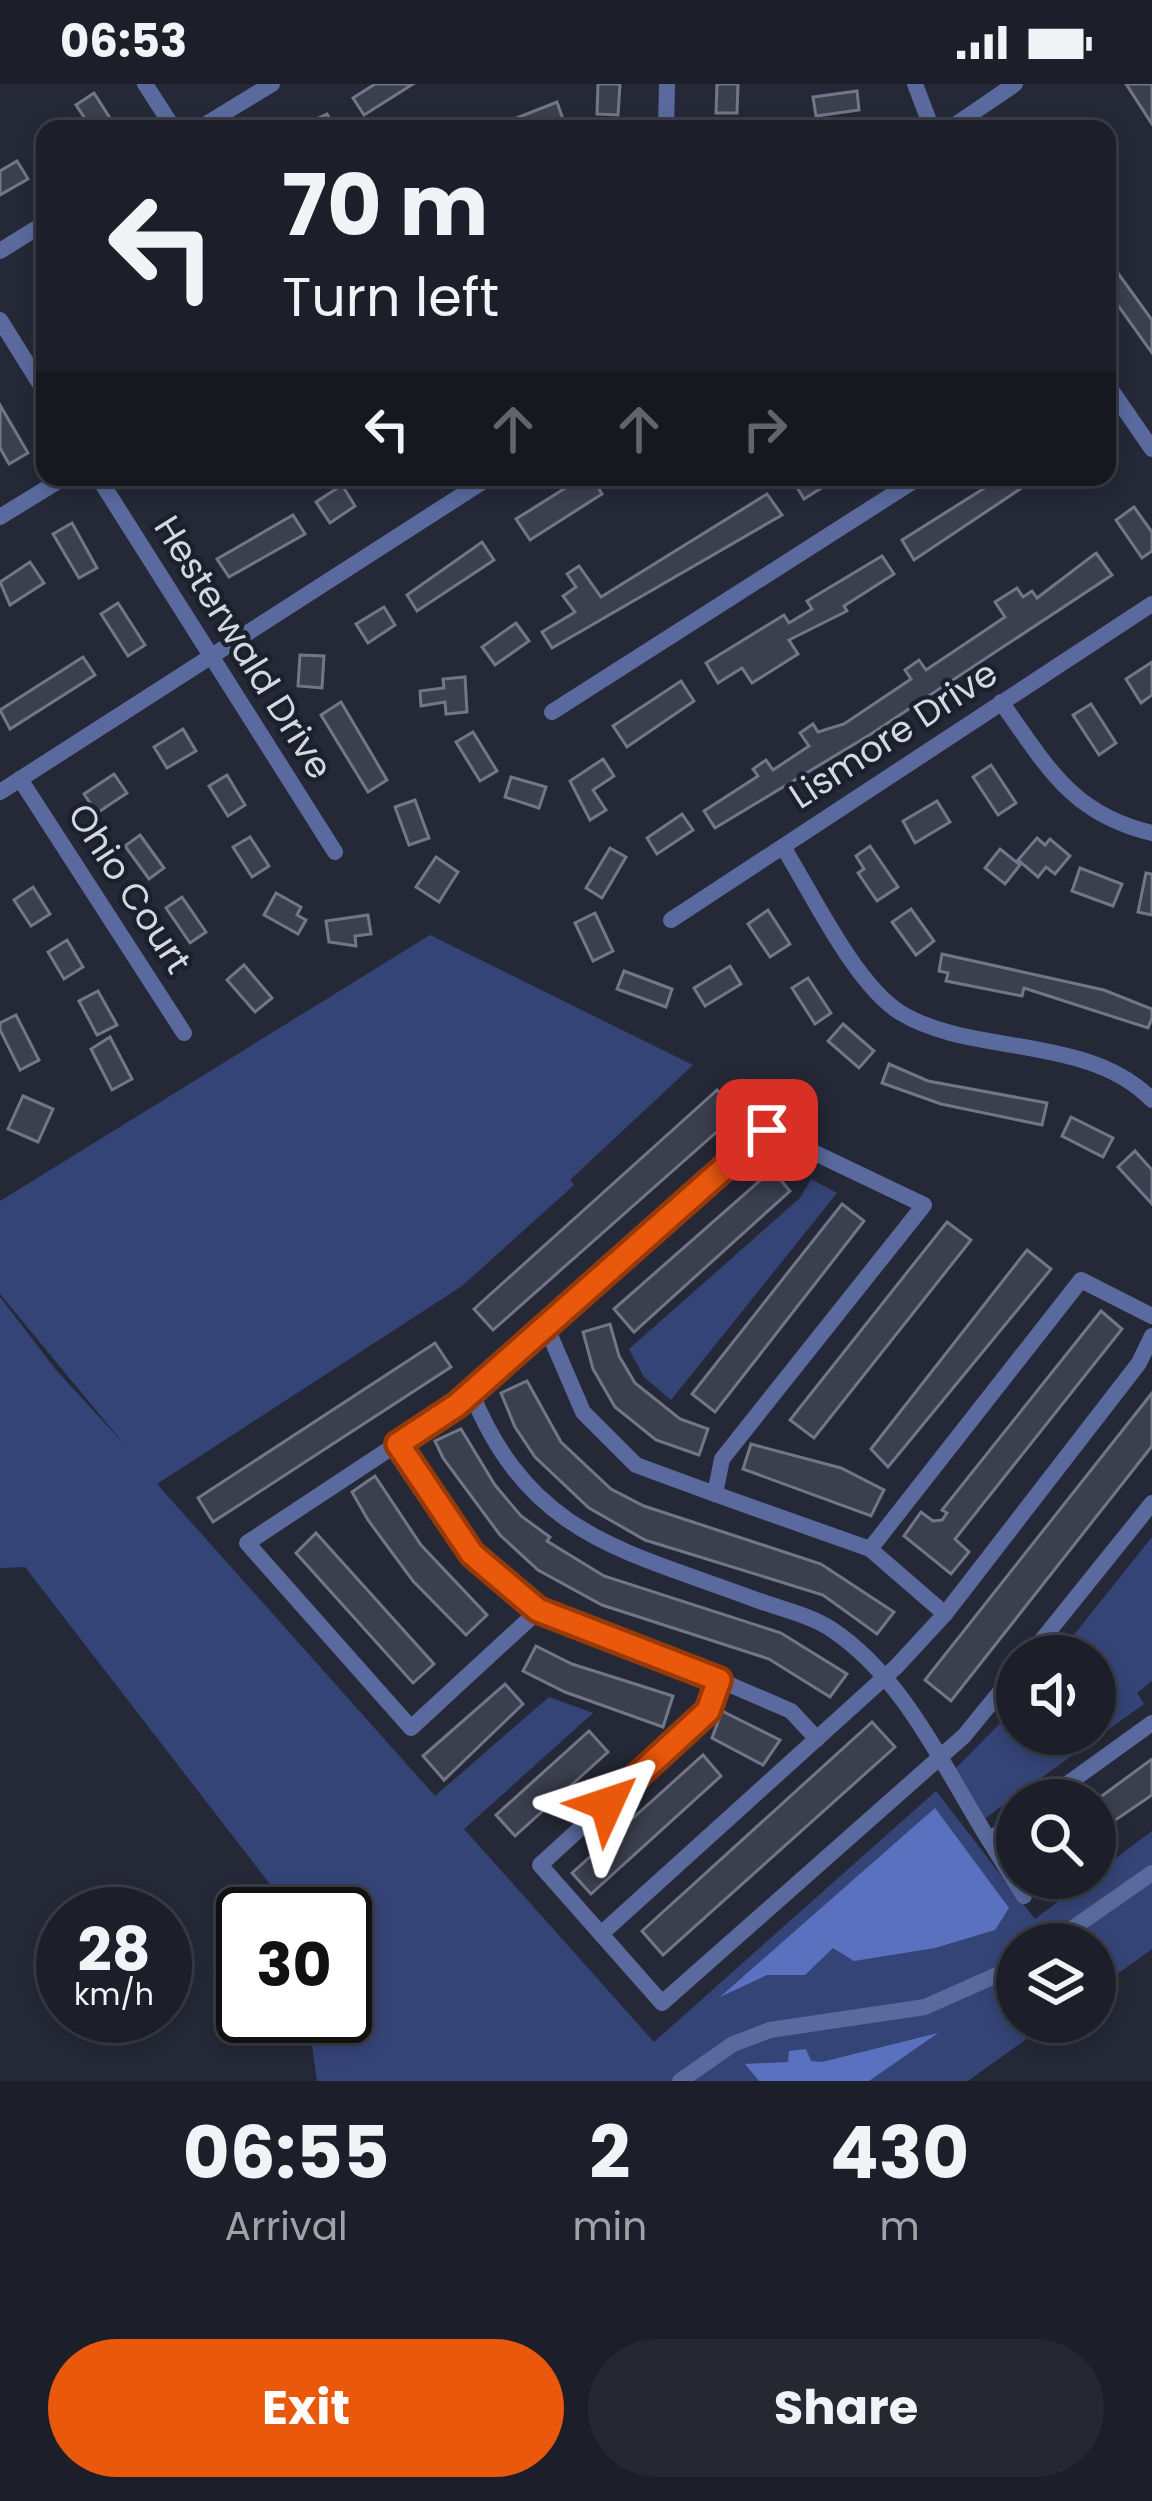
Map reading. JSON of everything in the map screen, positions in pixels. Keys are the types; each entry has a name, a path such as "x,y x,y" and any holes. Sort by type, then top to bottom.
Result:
{"street":[{"path":"145,84 168,120"},
{"path":"213,120 272,84"},
{"path":"666,120 667,84"},
{"path":"915,84 929,120"},
{"path":"962,120 1015,84"},
{"path":"0,251 36,229"},
{"path":"0,320 36,378"},
{"path":"1116,397 1152,449"},
{"path":"0,517 50,486"},
{"name":"Hesterwald Drive","path":"104,486 334,852"},
{"path":"0,792 476,486"},
{"path":"552,712 906,486"},
{"name":"Lismore Drive","path":"671,920 1152,604"},
{"path":"1001,703 1065,790 1109,823 1152,832"},
{"name":"Ohio Court","path":"20,779 184,1033"},
{"path":"783,847 865,977 901,1013 1094,1064 1136,1084 1152,1100"},
{"path":"538,1610 411,1728 247,1544 471,1392 767,1130 924,1205 722,1459 715,1495"},
{"path":"871,1549 1082,1280 1152,1316"},
{"path":"546,1326 583,1412 636,1466 871,1549 945,1614"},
{"path":"601,1934 886,1676 945,1614 1138,1363 1152,1336"},
{"path":"471,1392 482,1419 517,1468 564,1521 634,1559 830,1627 886,1676 996,1851"},
{"path":"398,1444 472,1554 538,1610 791,1711 818,1738"},
{"path":"1046,1635 1152,1503"},
{"path":"719,1680 708,1711 540,1865 662,2003 938,1759 996,1694"},
{"path":"1075,1779 1152,1724"},
{"path":"989,1840 996,1835"},
{"path":"1080,1923 1152,1873"},
{"path":"680,2081 733,2044 770,2030 925,2008 996,1976"}],"shaded area":[{"path":"430,935 693,1065 570,1180 574,1185 462,1286 157,1484 435,1796 549,1697 593,1713 464,1829 654,2042 936,1791 996,1869 996,1899 1020,1899 1035,1919 1062,1899 1116,1899 1116,1858 1152,1831 1152,1949 1116,1975 1116,1923 996,1923 996,2043 1021,2043 968,2081 317,2081 312,2043 372,2043 372,1887 272,1887 25,1567 0,1568 0,1297 56,1370 124,1444 0,1294 0,1201"},
{"path":"811,1179 837,1193 671,1400 644,1377 629,1349 800,1198"},
{"path":"1152,1537 1152,1681 1137,1693 1144,1704 1116,1724 1116,1635 1074,1635"},
{"path":"996,1727 996,1755 1073,1755 1040,1779 996,1779 996,1810 984,1819 952,1772"},
{"path":"935,1808 996,1890 996,1899 1002,1899 1009,1908 995,1930 935,1948 854,1961 833,1948 805,1975 767,1975 720,1997"},
{"path":"938,2033 869,2081 759,2081 745,2064 788,2062 789,2051 806,2049 811,2061 822,2062"}],"building":[{"path":"375,84 413,84 364,115 353,98"},
{"path":"598,84 620,84 618,115 597,114"},
{"path":"717,84 738,84 737,113 716,113"},
{"path":"1126,84 1152,84 1152,124"},
{"path":"857,91 859,110 816,116 813,97"},
{"path":"94,93 111,120 86,120 76,105"},
{"path":"557,102 563,120 512,120"},
{"path":"17,161 28,179 0,195 0,171"},
{"path":"1116,270 1152,320 1152,353 1116,303"},
{"path":"0,405 28,453 9,464 0,448"},
{"path":"343,486 355,506 330,523 316,502"},
{"path":"569,486 597,486 602,494 530,540 516,519"},
{"path":"796,486 825,486 804,499"},
{"path":"988,486 1025,486 914,560 902,540"},
{"path":"767,494 782,515 552,648 542,632 575,612 563,596 576,587 567,574 579,566 601,597"},
{"path":"1134,507 1152,532 1152,551 1142,558 1116,520"},
{"path":"293,515 305,534 229,577 217,559"},
{"path":"72,523 97,568 79,578 53,534"},
{"path":"482,542 494,560 417,611 407,595"},
{"path":"1096,553 1112,575 871,734 715,828 704,811 758,776 753,769 766,760 773,770 809,746 800,733 813,724 818,732 844,724 911,679 905,670 919,660 926,670 1005,617 995,602 1017,588 1023,597 1032,591 1037,598"},
{"path":"882,556 894,574 844,606 847,611 789,640 798,654 752,683 742,668 718,683 706,663 784,615 789,623 812,609 807,601"},
{"path":"30,562 44,583 10,605 0,582"},
{"path":"118,603 145,645 128,656 101,614"},
{"path":"384,607 395,625 368,643 356,624"},
{"path":"516,623 529,641 495,665 482,647"},
{"path":"300,655 324,656 322,688 298,686"},
{"path":"83,657 95,675 10,729 0,710"},
{"path":"1152,662 1152,695 1141,703 1126,679"},
{"path":"465,677 467,712 446,714 445,702 421,706 420,691 444,688 443,679"},
{"path":"681,681 694,701 627,747 613,726"},
{"path":"341,702 387,780 368,792 321,715"},
{"path":"1091,704 1116,743 1099,755 1073,715"},
{"path":"183,729 196,751 167,768 154,747"},
{"path":"473,732 497,771 480,781 456,742"},
{"path":"603,759 614,776 593,790 606,810 590,820 570,781"},
{"path":"991,765 1016,803 998,815 973,777"},
{"path":"114,774 127,793 97,813 84,794"},
{"path":"227,775 245,805 228,816 209,786"},
{"path":"511,777 546,787 539,808 505,797"},
{"path":"415,800 429,838 409,845 395,807"},
{"path":"937,801 950,822 915,843 903,821"},
{"path":"682,814 693,830 657,854 647,838"},
{"path":"140,835 164,868 149,879 125,846"},
{"path":"250,837 269,866 252,877 233,847"},
{"path":"1037,838 1045,845 1050,839 1070,856 1055,874 1046,867 1038,877 1018,860"},
{"path":"870,846 898,887 877,901 858,873 864,869 856,856"},
{"path":"610,848 626,857 602,898 586,888"},
{"path":"1000,849 1020,865 1005,884 985,868"},
{"path":"436,857 458,872 439,902 416,887"},
{"path":"1080,868 1122,884 1113,906 1072,891"},
{"path":"1146,873 1152,874 1152,915 1138,912"},
{"path":"33,887 50,914 31,926 14,900"},
{"path":"276,893 301,907 297,915 306,920 298,934 264,915"},
{"path":"182,897 206,932 190,943 166,908"},
{"path":"911,909 934,941 916,955 892,922"},
{"path":"768,910 790,944 770,957 748,924"},
{"path":"595,913 613,951 593,961 575,923"},
{"path":"368,915 371,934 355,936 356,946 329,942 326,921"},
{"path":"67,940 83,967 64,979 48,952"},
{"path":"942,954 1104,990 1152,1009 1152,1018 1148,1028 1024,988 1022,996 946,981 948,973 939,971"},
{"path":"244,965 272,998 255,1012 227,980"},
{"path":"730,966 741,984 705,1006 694,988"},
{"path":"624,971 672,989 666,1007 617,989"},
{"path":"808,978 831,1013 815,1024 792,988"},
{"path":"98,991 117,1025 97,1035 79,1001"},
{"path":"16,1015 39,1060 20,1070 0,1030 0,1023"},
{"path":"843,1024 874,1051 859,1068 828,1041"},
{"path":"110,1037 132,1079 112,1090 91,1049"},
{"path":"889,1064 928,1081 1047,1103 1042,1125 941,1104 882,1083"},
{"path":"717,1090 738,1113 493,1330 474,1309"},
{"path":"23,1096 53,1109 38,1142 8,1129"},
{"path":"1071,1117 1113,1138 1103,1157 1062,1136"},
{"path":"1135,1151 1152,1170 1152,1204 1118,1167"},
{"path":"772,1170 790,1191 634,1332 614,1309"},
{"path":"842,1204 864,1221 715,1412 692,1394"},
{"path":"947,1222 971,1240 814,1438 790,1420"},
{"path":"1027,1250 1051,1269 888,1467 871,1449"},
{"path":"1101,1311 1122,1329 955,1539 969,1552 951,1574 904,1536 921,1512 933,1521 942,1520 947,1513 942,1510"},
{"path":"610,1324 619,1356 635,1383 680,1419 708,1429 699,1455 656,1440 615,1407 593,1369 583,1332"},
{"path":"435,1343 451,1367 213,1522 198,1498"},
{"path":"527,1381 561,1442 611,1489 644,1506 821,1564 894,1612 877,1634 823,1595 645,1540 589,1508 535,1457 515,1427 501,1393"},
{"path":"1152,1393 1152,1446 1003,1635 996,1635 996,1644 951,1701 925,1680"},
{"path":"461,1429 495,1485 521,1516 550,1537 547,1541 604,1576 781,1633 847,1674 830,1697 769,1659 602,1605 538,1570 500,1535 443,1458 435,1441"},
{"path":"751,1444 841,1468 884,1490 871,1516 743,1469"},
{"path":"375,1476 421,1545 487,1615 466,1635 413,1581 368,1520 352,1492"},
{"path":"316,1533 434,1664 413,1683 296,1553"},
{"path":"536,1646 572,1664 673,1696 663,1727 565,1692 523,1671"},
{"path":"505,1684 523,1704 444,1780 423,1756"},
{"path":"722,1711 780,1740 763,1765 712,1738"},
{"path":"872,1722 895,1747 663,1955 642,1931"},
{"path":"589,1731 608,1752 515,1836 496,1815"},
{"path":"703,1755 721,1776 591,1894 572,1873"},
{"path":"1152,1759 1152,1795 1116,1820 1116,1786"}],"route":[{"path":"607,1804 708,1711 719,1680 538,1610 472,1554 398,1444 457,1405 767,1130"}]}
